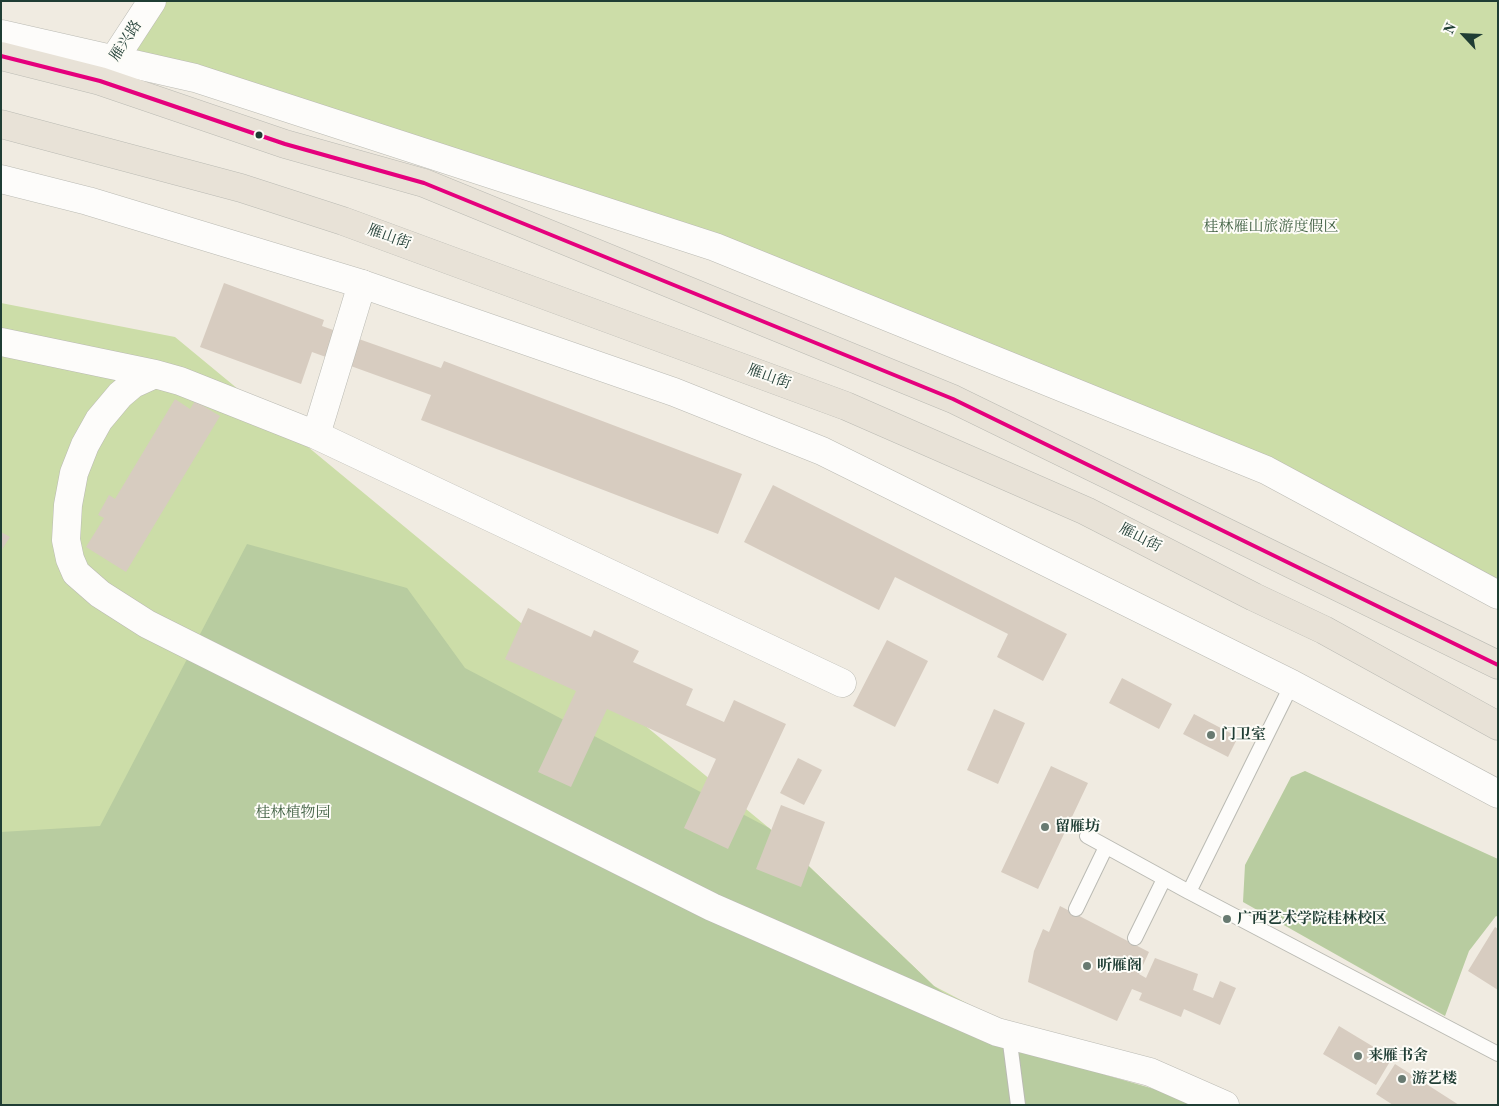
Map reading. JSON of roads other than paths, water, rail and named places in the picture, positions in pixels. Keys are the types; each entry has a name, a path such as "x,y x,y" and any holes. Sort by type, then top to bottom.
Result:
{"highway":[{"path":"1,56 107,70 285,144 424,183 953,399 1498,665"},
{"name":"雁山街","path":"1,124 241,188 344,221 846,406 1086,511 1254,597 1324,630 1498,726"}],"street":[{"name":"雁兴路","path":"107,70 152,1"},
{"path":"1,34 107,70 195,78 714,247 1266,470 1498,595"},
{"path":"1,179 88,201 362,284 674,392 822,451 1292,684 1498,794"},
{"path":"316,435 362,284"},
{"path":"1,342 155,374 180,381 316,435 842,683"},
{"path":"155,374 133,384 110,406 85,445 74,474 68,505 66,540 68,550 76,573 100,594 147,624 712,908 997,1032 1150,1072 1225,1105"}],"lane":[{"path":"1189,892 1292,684"},
{"path":"1087,836 1164,879 1498,1054"},
{"path":"1076,909 1106,847"},
{"path":"1135,938 1164,879"},
{"path":"1009,1035 1018,1105"}],"place":[{"name":"门卫室","path":"1211,735"},
{"name":"留雁坊","path":"1045,827"},
{"name":"广西艺术学院桂林校区","path":"1227,919"},
{"name":"听雁阁","path":"1087,966"},
{"name":"来雁书舍","path":"1358,1056"},
{"name":"游艺楼","path":"1402,1079"}],"park label":[{"name":"桂林雁山旅游度假区","path":"1271,227"},
{"name":"桂林植物园","path":"293,813"}]}
